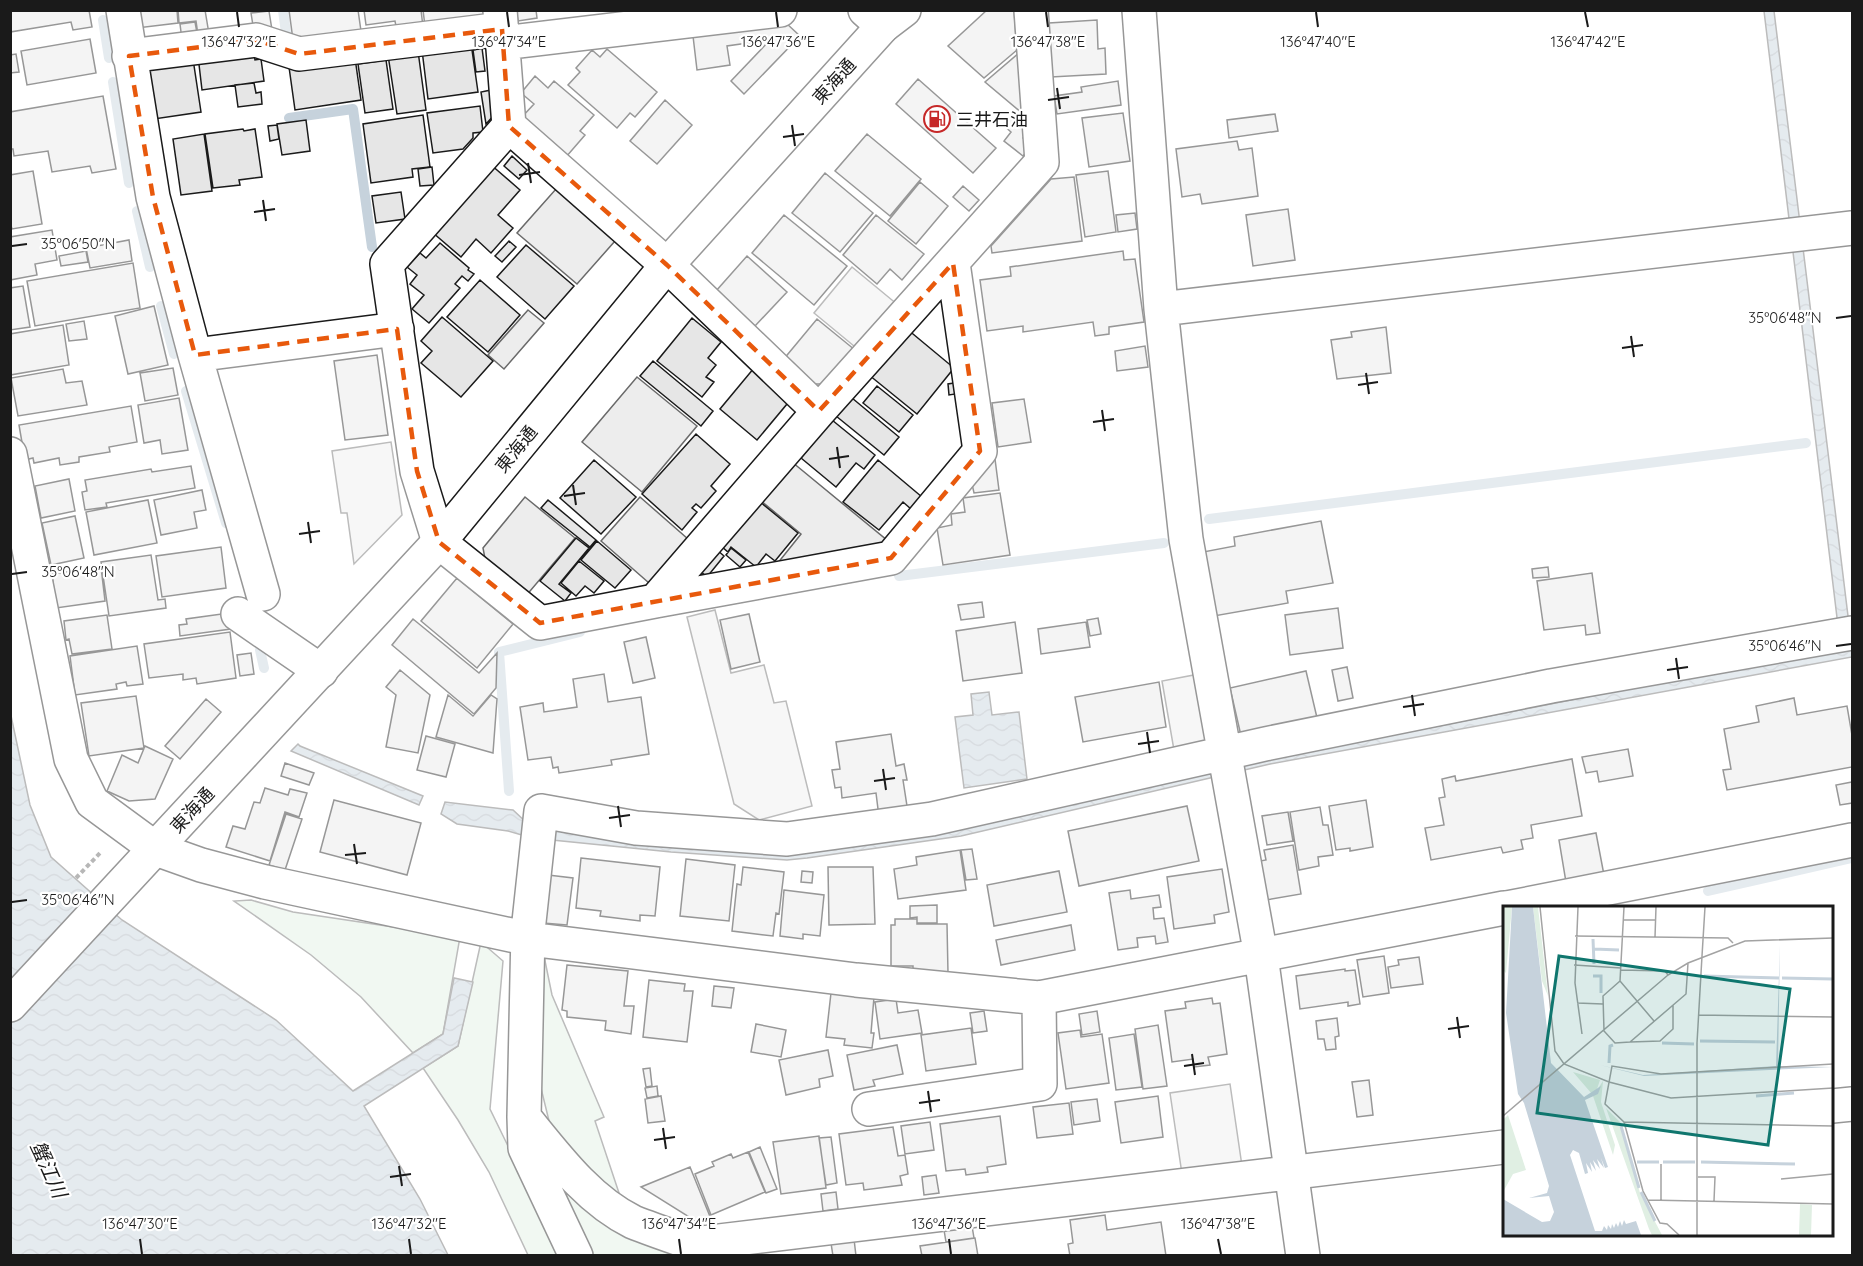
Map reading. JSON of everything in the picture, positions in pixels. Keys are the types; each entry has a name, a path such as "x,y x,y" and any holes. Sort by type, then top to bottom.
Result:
{"street":[{"path":"123,10 153,197 263,594"},
{"path":"129,56 256,40 299,54 502,27 780,10"},
{"path":"656,601 819,411 1042,162 1031,10"},
{"path":"1139,10 1161,309 1186,539 1261,956 1304,1256"},
{"name":"東海通","path":"10,1005 439,542 667,265 884,16"},
{"path":"502,27 509,126 667,265 819,411"},
{"path":"509,126 387,264 417,471 439,542 540,623 891,558 980,451 953,263"},
{"path":"1161,309 1852,228"},
{"path":"195,355 397,329"},
{"path":"10,454 71,759 92,802 156,849 201,866 529,939 856,980 1040,998 1503,909"},
{"path":"238,614 321,671"},
{"path":"576,1256 525,1148 528,931 541,811 636,828 787,839 932,819 1225,754 1551,686 1842,635"},
{"path":"1516,906 1852,840"},
{"path":"869,1109 1040,1084 1040,998"},
{"path":"1833,1106 1852,1104"},
{"path":"524,1117 570,1171 600,1199 632,1221 694,1250 1503,1147"}],"highlighted area":[{"path":"502,29 509,126 667,265 819,411 953,263 980,451 891,558 540,623 439,542 417,471 397,329 195,355 153,197 129,56 256,40 299,54"}],"green space":[{"path":"251,900 293,912 460,937 443,1034 413,1053 361,997 311,955 234,901"},
{"path":"481,942 503,961 490,1109 561,1255 528,1255 489,1172 423,1068 458,1046"},
{"path":"544,956 552,995 604,1117 595,1121 622,1202 551,1129 539,1080"},
{"path":"541,1153 672,1254 673,1255 591,1255"}],"shaded area":[{"path":"556,189 615,241 577,284 517,233"},
{"path":"852,267 898,305 860,351 814,313"},
{"path":"528,310 544,323 504,369 488,355"},
{"path":"637,377 697,426 642,492 582,442"},
{"path":"391,442 402,515 354,564 347,513 341,513 332,451"},
{"path":"792,462 888,541 883,549 777,564 801,534 760,500"},
{"path":"525,497 575,538 525,597 486,564 483,548"},
{"path":"640,497 688,539 649,583 601,541"},
{"path":"715,610 731,673 764,665 774,703 786,701 812,806 759,820 734,804 687,617"},
{"path":"1194,675 1208,750 1175,756 1162,681"},
{"path":"1230,1084 1242,1166 1182,1174 1170,1093"}],"water":[{"path":"1764,11 1774,11 1849,624 1852,633 1852,657 1270,764 961,836 807,858 787,860 671,852 532,838 508,831 457,824 441,814 445,802 513,810 527,823 791,846 1266,754 1408,732 1834,648 1838,626"},
{"path":"989,692 992,715 1019,712 1027,779 964,788 955,717 973,715 971,694"},
{"name":"蟹江川","path":"10,711 30,805 51,857 122,920 276,1020 353,1091 443,1034 454,978 473,982 458,1046 364,1106 420,1199 448,1255 11,1255"},
{"path":"298,744 423,796 419,805 291,751"}],"building":[{"path":"10,10 89,10 92,27 73,30 71,22 10,32"},
{"path":"134,10 177,10 178,23 137,28"},
{"path":"178,10 205,10 209,34 198,35 196,21 179,23"},
{"path":"289,10 358,10 361,31 293,40"},
{"path":"364,10 421,10 423,27 397,31 395,21 366,25"},
{"path":"423,10 488,10 488,14 425,26"},
{"path":"516,10 536,10 537,18 518,21"},
{"path":"987,10 1014,10 1017,50 984,78 948,46"},
{"path":"269,11 272,30 254,32 251,13"},
{"path":"1097,20 1098,49 1105,48 1106,74 1051,77 1049,23"},
{"path":"195,22 198,38 182,40 180,24"},
{"path":"786,23 800,36 744,94 731,81 770,40 727,46 730,65 697,70 693,36"},
{"path":"90,39 96,73 27,85 21,51"},
{"path":"471,43 478,92 428,99 422,50"},
{"path":"482,48 485,71 476,72 473,50"},
{"path":"253,49 255,60 261,59 264,81 202,90 198,56"},
{"path":"607,49 657,92 635,117 630,113 617,128 568,85 580,72 576,68 592,50 600,57"},
{"path":"418,51 426,110 397,114 388,55"},
{"path":"1019,53 1025,109 1022,113 985,82"},
{"path":"16,54 19,72 10,73 10,55"},
{"path":"355,58 361,100 295,110 289,67"},
{"path":"193,59 201,112 154,119 146,66"},
{"path":"386,60 393,109 365,113 358,64"},
{"path":"535,76 548,88 554,81 594,115 580,131 585,135 566,157 521,118 534,104 521,93"},
{"path":"918,79 996,148 973,173 896,104"},
{"path":"1118,81 1121,105 1057,114 1054,96 1082,92 1081,87"},
{"path":"254,83 256,93 261,92 262,104 238,107 235,85"},
{"path":"491,90 495,114 486,124 481,92"},
{"path":"103,96 116,169 92,173 90,166 52,172 48,151 14,156 13,149 10,149 10,112"},
{"path":"665,100 692,125 657,164 630,141"},
{"path":"480,106 483,132 473,133 473,138 463,149 433,153 427,113"},
{"path":"1014,112 1026,122 1028,133 1023,138 1032,145 1023,156 1004,141 1011,132 1003,125"},
{"path":"1123,113 1130,161 1089,167 1082,118"},
{"path":"1275,114 1278,131 1229,138 1227,120"},
{"path":"423,115 430,167 412,169 413,177 371,183 363,124"},
{"path":"306,120 310,151 282,155 277,124"},
{"path":"277,125 279,139 270,141 268,126"},
{"path":"243,129 244,131 255,129 262,177 239,180 240,185 213,188 205,134"},
{"path":"204,134 212,191 181,195 173,139"},
{"path":"867,134 921,179 890,216 835,171"},
{"path":"1237,141 1239,150 1252,148 1258,196 1202,204 1200,194 1182,197 1176,149"},
{"path":"512,156 527,170 519,179 504,166"},
{"path":"490,164 520,190 498,215 513,228 491,253 476,239 461,257 432,232"},
{"path":"432,167 434,185 420,186 418,169"},
{"path":"33,171 42,224 12,229 10,175"},
{"path":"1108,171 1116,232 1085,237 1076,175"},
{"path":"825,173 873,213 840,252 792,213"},
{"path":"1074,177 1082,241 992,253 991,246 1051,179"},
{"path":"920,182 948,206 916,244 888,221"},
{"path":"963,186 979,200 969,211 953,197"},
{"path":"401,192 405,219 376,223 372,196"},
{"path":"1288,209 1295,260 1253,266 1246,215"},
{"path":"1135,213 1137,229 1118,232 1116,215"},
{"path":"784,215 847,266 814,305 752,253"},
{"path":"876,215 924,254 902,280 890,269 877,284 843,255"},
{"path":"52,230 57,260 35,264 37,275 10,280 10,237"},
{"path":"129,240 132,261 90,268 86,248"},
{"path":"509,241 516,247 502,262 495,256"},
{"path":"440,243 474,274 468,281 462,276 455,284 460,288 429,323 412,309 424,295 410,284 417,275 407,267 420,253 426,258"},
{"path":"526,245 574,286 545,319 497,277"},
{"path":"86,251 88,262 61,266 59,256"},
{"path":"1123,251 1124,260 1135,259 1144,322 1109,327 1109,334 1095,336 1093,322 1023,332 1023,326 987,331 980,280 1011,276 1010,267"},
{"path":"747,256 787,292 755,326 716,291"},
{"path":"133,263 140,308 35,326 27,281"},
{"path":"480,280 520,315 488,352 447,317"},
{"path":"23,286 30,327 10,330 10,288"},
{"path":"154,306 168,365 128,374 115,316"},
{"path":"442,317 493,361 461,397 421,363 432,351 421,341"},
{"path":"692,318 721,342 708,358 716,365 706,377 714,382 702,397 657,361"},
{"path":"817,319 855,350 825,384 812,384 783,360"},
{"path":"84,321 87,339 69,341 66,324"},
{"path":"63,325 69,365 10,375 10,334"},
{"path":"1386,327 1391,373 1337,379 1331,340 1352,337 1351,332"},
{"path":"907,329 954,368 917,414 869,375"},
{"path":"1145,346 1148,367 1117,371 1115,351"},
{"path":"377,355 388,435 345,440 334,361"},
{"path":"653,361 713,411 701,426 640,376"},
{"path":"173,368 178,395 145,401 140,373"},
{"path":"754,368 792,398 757,440 720,409"},
{"path":"63,369 66,383 82,381 87,405 18,416 11,378"},
{"path":"960,382 962,393 949,395 948,384"},
{"path":"877,386 913,415 899,432 863,403"},
{"path":"179,398 188,450 162,454 160,440 144,443 138,405"},
{"path":"852,398 899,437 884,455 836,416"},
{"path":"1024,399 1031,442 998,447 992,403"},
{"path":"131,406 137,442 109,447 110,452 79,457 79,462 60,465 59,458 34,463 33,458 25,460 19,425"},
{"path":"832,420 875,455 864,469 856,463 836,487 801,458"},
{"path":"696,434 730,464 711,486 716,491 701,508 696,504 692,508 697,512 682,530 642,494"},
{"path":"995,459 999,490 974,493 972,484"},
{"path":"594,460 636,497 601,534 560,498"},
{"path":"878,460 922,497 911,509 903,502 879,530 843,502"},
{"path":"191,466 195,488 106,503 107,507 85,510 82,492 87,491 85,480 151,469 152,472"},
{"path":"69,479 75,511 41,518 35,486"},
{"path":"202,490 206,510 194,512 197,528 161,535 154,500"},
{"path":"1000,493 1010,555 943,565 937,528 952,525 951,514 965,512 963,498"},
{"path":"148,500 157,543 94,555 86,512"},
{"path":"548,500 596,540 590,547 541,508"},
{"path":"759,501 798,533 775,561 766,554 756,567 731,547 728,552 721,546"},
{"path":"75,516 84,558 51,565 42,523"},
{"path":"1321,521 1333,583 1286,591 1288,603 1214,616 1203,552 1235,546 1234,537"},
{"path":"576,538 589,548 559,584 571,593 565,601 540,581"},
{"path":"597,541 631,570 615,588 581,560"},
{"path":"221,547 226,588 162,597 156,556"},
{"path":"731,548 746,560 740,567 726,555"},
{"path":"716,549 724,556 707,577 699,570"},
{"path":"151,555 158,600 165,599 166,608 109,616 101,562"},
{"path":"579,561 604,581 594,593 585,586 576,596 561,583"},
{"path":"101,567 105,601 56,608 52,574"},
{"path":"1548,567 1549,577 1533,578 1532,569"},
{"path":"1592,573 1600,633 1586,635 1585,625 1544,630 1537,581"},
{"path":"457,578 513,624 477,668 421,621"},
{"path":"982,602 984,617 961,620 958,605"},
{"path":"1338,608 1343,648 1290,655 1285,615"},
{"path":"236,612 238,628 180,636 179,625 187,624 186,619"},
{"path":"749,614 760,662 731,669 720,620"},
{"path":"107,615 112,649 72,654 69,639 66,640 64,621"},
{"path":"1098,618 1101,634 1090,636 1087,620"},
{"path":"413,619 479,673 497,653 496,688 474,714 392,645"},
{"path":"1015,622 1022,673 963,681 956,631"},
{"path":"1086,622 1090,647 1041,654 1038,629"},
{"path":"230,632 236,678 197,684 196,678 183,680 183,674 149,678 144,644"},
{"path":"646,637 655,678 633,683 624,642"},
{"path":"137,646 143,684 127,686 126,682 116,684 117,689 75,695 70,656"},
{"path":"251,653 254,674 240,676 237,655"},
{"path":"1347,667 1353,698 1338,701 1332,670"},
{"path":"400,670 430,695 418,753 386,747 396,695 386,687"},
{"path":"1306,671 1318,722 1242,740 1230,688"},
{"path":"604,674 608,702 641,697 649,754 611,760 612,765 559,773 558,767 553,768 551,757 528,760 520,707 543,703 544,712 577,707 573,679"},
{"path":"1159,682 1166,727 1083,742 1075,697"},
{"path":"448,695 473,716 491,695 497,699 493,753 436,737"},
{"path":"136,696 144,748 89,756 81,703"},
{"path":"1794,698 1797,715 1847,706 1852,735 1852,767 1727,790 1723,770 1731,769 1724,729 1759,722 1756,706"},
{"path":"206,699 221,712 180,759 165,746"},
{"path":"891,734 896,766 904,764 907,780 903,780 907,806 879,817 876,793 842,798 841,787 835,788 832,770 840,769 836,742"},
{"path":"426,736 455,744 446,777 417,770"},
{"path":"145,746 173,759 155,799 129,801 107,791 122,755 138,763"},
{"path":"1628,749 1633,776 1599,782 1597,771 1586,773 1582,757"},
{"path":"1572,759 1582,816 1531,825 1533,838 1521,840 1523,849 1503,853 1501,847 1431,860 1425,828 1444,825 1439,798 1445,797 1442,779 1455,776 1456,781"},
{"path":"285,763 314,773 309,785 281,776"},
{"path":"1852,782 1852,803 1840,805 1836,785"},
{"path":"265,788 288,795 290,789 307,793 299,817 285,812 270,861 226,847 233,826 245,829 254,802 260,803"},
{"path":"334,800 421,823 407,875 320,852"},
{"path":"1366,800 1373,847 1350,851 1350,848 1336,850 1329,806"},
{"path":"1187,806 1199,861 1079,886 1068,831"},
{"path":"1320,807 1323,825 1328,825 1333,855 1318,857 1319,866 1299,870 1290,812"},
{"path":"1288,812 1293,841 1267,845 1262,816"},
{"path":"286,814 302,819 285,870 269,865"},
{"path":"1596,833 1604,875 1566,882 1559,840"},
{"path":"1293,845 1301,894 1266,900 1260,861 1266,860 1264,850"},
{"path":"972,849 977,879 966,880 961,850"},
{"path":"960,850 966,890 898,899 894,869 917,865 916,857"},
{"path":"581,858 660,867 655,916 640,915 640,921 600,916 601,911 576,908"},
{"path":"686,859 735,865 729,921 680,916"},
{"path":"743,867 784,872 779,914 776,913 773,936 732,931 737,884 741,885"},
{"path":"828,867 873,867 875,924 829,925"},
{"path":"1222,869 1229,912 1214,915 1215,923 1174,929 1167,877"},
{"path":"802,871 813,872 812,883 801,882"},
{"path":"1059,871 1067,912 994,926 987,885"},
{"path":"548,875 573,878 567,925 543,923"},
{"path":"784,890 824,895 820,936 803,934 803,939 780,936"},
{"path":"1130,890 1131,899 1159,895 1161,907 1153,908 1154,919 1164,918 1168,942 1156,944 1155,936 1137,938 1138,947 1118,950 1109,893"},
{"path":"937,905 937,923 917,923 917,917 910,918 910,906"},
{"path":"895,919 917,919 917,924 947,924 948,973 913,973 913,966 891,966 891,925 895,925"},
{"path":"1071,925 1075,950 1001,965 996,940"},
{"path":"1384,956 1389,993 1363,997 1357,960"},
{"path":"1419,957 1423,984 1391,988 1388,967 1399,965 1398,960"},
{"path":"567,965 628,971 624,1006 634,1006 631,1034 605,1030 606,1021 567,1017 567,1011 562,1010"},
{"path":"1345,969 1345,971 1355,970 1360,1004 1348,1006 1348,1002 1300,1009 1296,976"},
{"path":"649,980 685,984 684,991 693,991 687,1042 643,1037"},
{"path":"714,986 734,988 731,1008 712,1006"},
{"path":"831,993 874,997 872,1048 844,1045 845,1039 826,1037"},
{"path":"1212,998 1213,1004 1220,1003 1227,1054 1208,1057 1210,1065 1194,1067 1193,1059 1172,1062 1165,1011 1186,1008 1185,1002"},
{"path":"896,999 898,1013 918,1010 922,1033 880,1039 875,1002"},
{"path":"984,1011 987,1031 973,1033 970,1013"},
{"path":"1097,1011 1100,1032 1082,1035 1079,1014"},
{"path":"1337,1018 1339,1036 1335,1037 1336,1049 1326,1050 1324,1039 1318,1039 1316,1021"},
{"path":"756,1024 786,1030 781,1057 751,1052"},
{"path":"1158,1025 1167,1086 1143,1089 1135,1029"},
{"path":"971,1028 976,1064 926,1071 921,1035"},
{"path":"1080,1030 1081,1037 1102,1034 1109,1083 1066,1089 1058,1033"},
{"path":"1134,1034 1142,1087 1116,1090 1109,1038"},
{"path":"897,1045 903,1074 873,1080 875,1086 854,1090 847,1055"},
{"path":"828,1050 833,1076 819,1079 820,1087 786,1095 779,1060"},
{"path":"650,1068 652,1086 646,1087 643,1069"},
{"path":"1369,1080 1373,1115 1357,1117 1352,1082"},
{"path":"657,1086 658,1096 647,1098 645,1088"},
{"path":"661,1096 665,1121 648,1123 645,1099"},
{"path":"1158,1096 1163,1137 1121,1143 1115,1102"},
{"path":"1097,1099 1100,1121 1074,1125 1071,1102"},
{"path":"1069,1103 1073,1134 1037,1138 1033,1107"},
{"path":"1000,1116 1006,1164 987,1167 988,1172 966,1175 965,1169 946,1171 940,1124"},
{"path":"930,1122 934,1150 905,1154 901,1126"},
{"path":"893,1127 898,1156 905,1155 908,1174 900,1176 902,1185 864,1190 863,1183 846,1185 839,1134"},
{"path":"819,1136 826,1188 781,1194 773,1142"},
{"path":"831,1137 837,1183 826,1185 819,1138"},
{"path":"760,1147 777,1189 766,1193 749,1152"},
{"path":"748,1152 765,1192 711,1215 695,1174 714,1166 712,1162 731,1154 733,1158"},
{"path":"690,1167 713,1224 705,1227 641,1187"},
{"path":"936,1175 939,1193 924,1195 922,1177"},
{"path":"836,1192 838,1209 823,1211 821,1194"},
{"path":"1105,1215 1107,1230 1161,1222 1166,1256 1070,1256 1068,1244 1073,1243 1070,1220"},
{"path":"972,1226 974,1238 946,1242 944,1230"},
{"path":"975,1238 978,1256 922,1256 920,1246"},
{"path":"854,1239 856,1256 833,1256 831,1243"}],"waterway":[{"path":"283,10 287,41"},
{"path":"103,20 109,58"},
{"path":"113,82 129,183"},
{"path":"289,118 353,109 372,247"},
{"path":"137,211 150,267"},
{"path":"161,306 174,354"},
{"path":"186,391 226,523"},
{"path":"1209,519 1806,443"},
{"path":"899,576 1164,543"},
{"path":"509,791 499,652 580,632"},
{"path":"260,650 264,668"},
{"path":"1708,891 1852,858"}],"place":[{"name":"三井石油","path":"937,119"}]}
